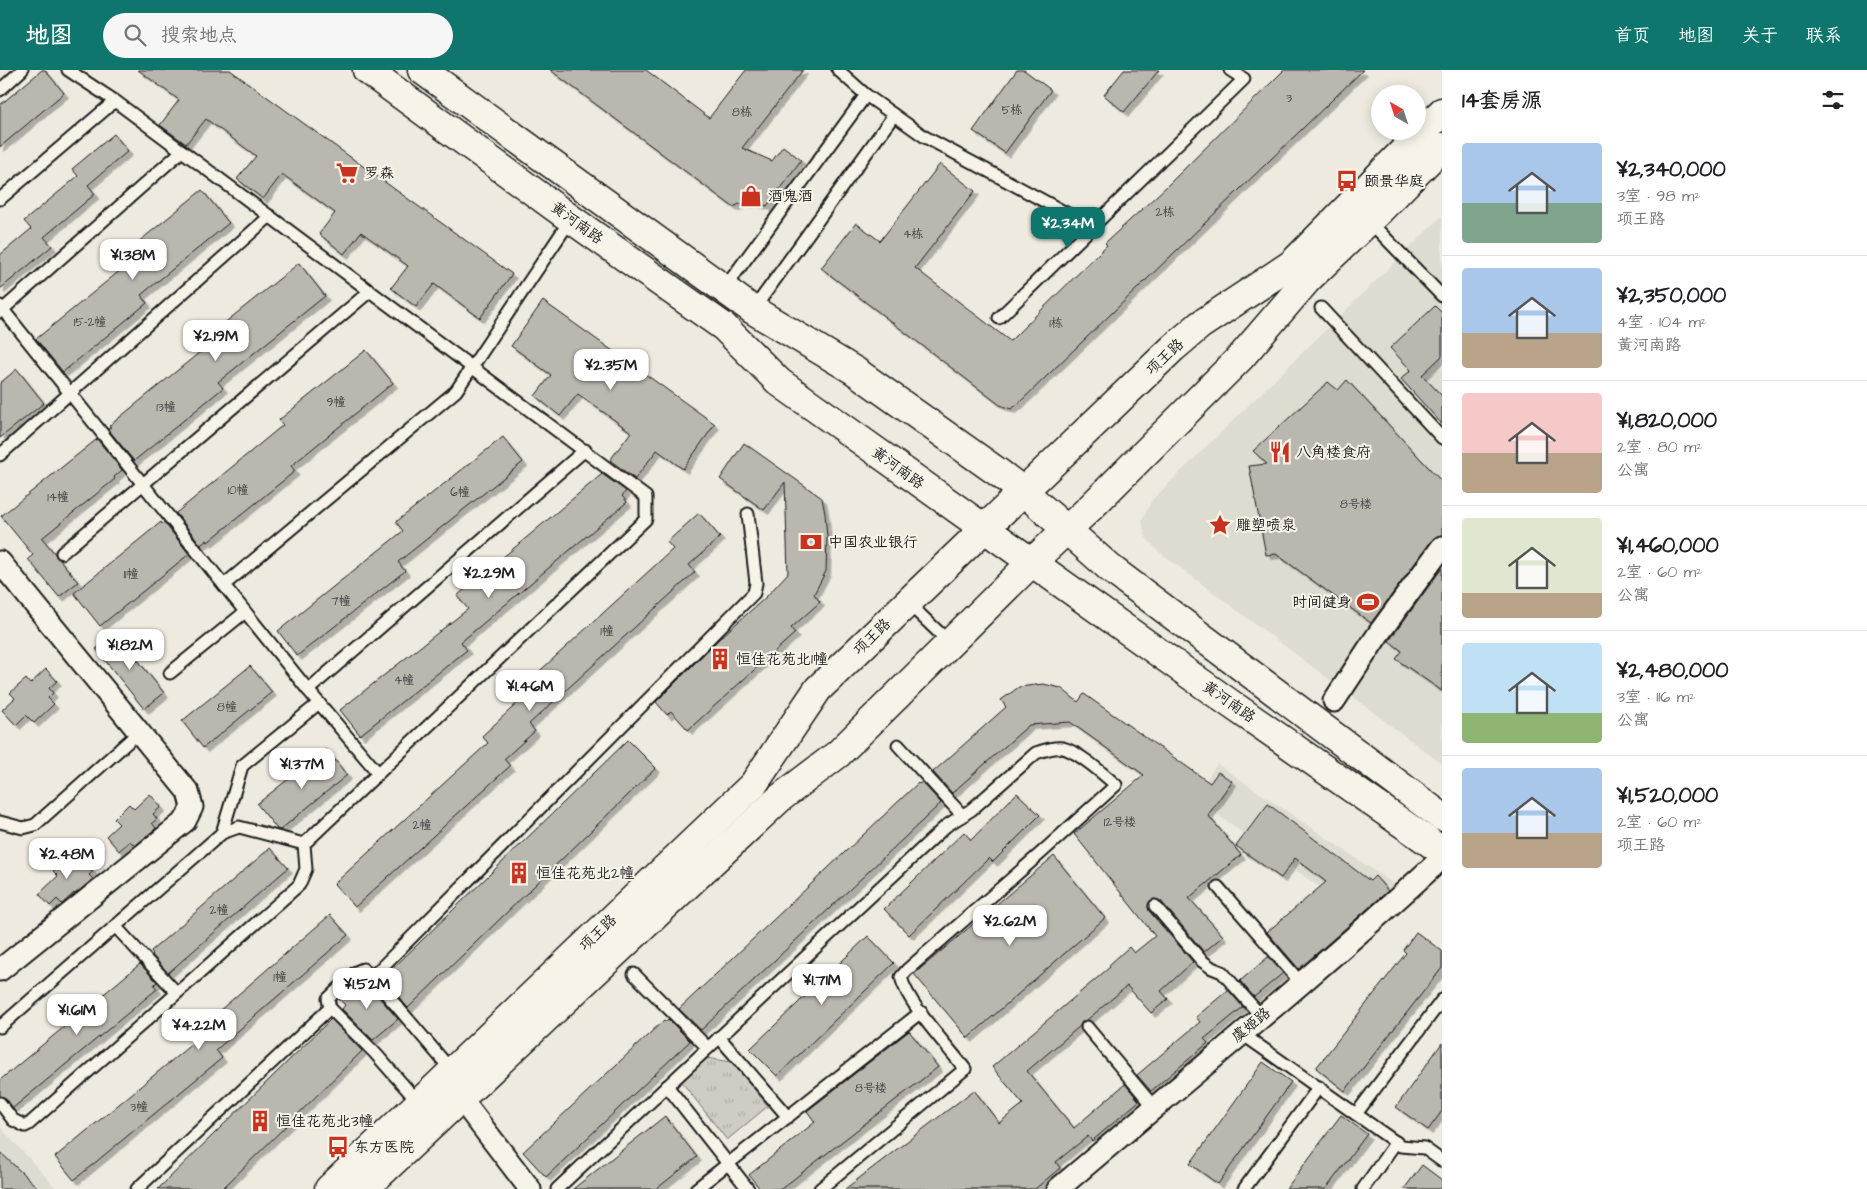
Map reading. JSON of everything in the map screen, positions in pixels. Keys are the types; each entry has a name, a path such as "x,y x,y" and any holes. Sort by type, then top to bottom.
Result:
{"main road":[{"name":"黄河南路","path":"367,70 571,219 724,327 779,382 1228,702 1442,851"},
{"path":"404,98 423,70 753,310 855,371 1023,491 1111,569 1442,817"},
{"name":"项王路","path":"460,1085 753,785 818,689 1173,348 1200,325 1292,264 1442,112"},
{"name":"项王路","path":"329,1189 460,1085 780,798 838,754 1240,357 1308,279 1442,147"},
{"name":"项王路","path":"364,1189 428,1112"}],"street":[{"path":"1334,701 1379,633 1442,547"},
{"path":"0,562 188,792 192,807 186,821 0,970"},
{"name":"虞姬路","path":"1058,1189 1301,983 1442,858"},
{"path":"460,1085 530,1189"}],"lane":[{"path":"0,90 22,70"},
{"path":"68,70 115,100 646,497 646,519 304,844"},
{"path":"838,70 866,95 925,137 1092,228"},
{"path":"1230,70 1244,80"},
{"path":"999,318 1244,80 1252,70"},
{"path":"724,289 866,95"},
{"path":"0,199 115,100"},
{"path":"753,310 894,115"},
{"path":"182,151 1,309 378,774"},
{"path":"0,455 270,216"},
{"path":"224,585 456,391 554,241 571,219"},
{"path":"1369,221 1442,296"},
{"path":"62,553 370,291"},
{"path":"1321,308 1442,438"},
{"path":"308,690 585,450"},
{"path":"372,977 754,593 756,583 748,514"},
{"path":"908,603 950,643"},
{"path":"170,672 245,612"},
{"path":"222,833 242,766 319,703"},
{"path":"0,822 23,828 35,825 139,732"},
{"path":"898,745 962,816"},
{"path":"557,1189 946,826 971,810 1036,753 1048,749 1063,748 1084,759 1116,785 906,970 901,977 904,989 965,1069 820,1189"},
{"path":"0,1028 222,833 239,827 304,844"},
{"path":"0,1104 16,1123 25,1126 29,1124 299,885 306,869 304,844"},
{"path":"1218,887 1301,983"},
{"path":"1155,906 1202,961 1222,972 1261,1016"},
{"path":"115,926 177,993"},
{"path":"428,1112 374,1052 330,1008 328,999 356,972 363,969 372,977 460,1085"},
{"path":"634,974 708,1048"},
{"path":"1356,1114 1442,1000"},
{"path":"138,1189 330,1008"},
{"path":"696,1189 921,1012"},
{"path":"1087,1027 1154,1107"},
{"path":"1241,1033 1401,1146 1424,1148 1441,1157"},
{"path":"720,1037 788,1117"},
{"path":"667,1086 748,1189"},
{"path":"1244,1189 1319,1088"},
{"path":"1364,1189 1396,1142"}],"shaded area":[{"path":"1442,216 1442,764 1158,551 1145,536 1142,520 1152,500"},
{"path":"1217,764 1400,888 1365,919 1194,798"},
{"path":"0,1127 57,1189 0,1189"}],"green space":[{"path":"706,1058 732,1062 768,1106 727,1140 681,1081"}],"building":[{"path":"42,70 45,70 64,93 0,147 0,105"},
{"path":"138,70 230,70 512,274 480,318 434,284 416,307 391,288 408,266 361,232 344,254 319,234 335,213 282,174 263,199 237,179 256,156 206,119 186,144 160,125 179,100"},
{"path":"550,70 646,70 709,118 746,70 803,70 742,148 772,161 783,146 801,160 767,206 755,203 742,203 733,207"},
{"path":"1017,70 1024,70 1051,90 1005,153 973,131"},
{"path":"1124,70 1159,70 1124,112 1104,95"},
{"path":"1284,70 1363,70 1011,409 1000,405 821,268 856,223 880,241 940,164 975,191 915,268 1010,341 1107,245 1105,243 1166,187"},
{"path":"114,134 128,151 88,185 95,194 44,237 52,246 0,289 0,255 31,229 24,221 78,176 72,169"},
{"path":"202,190 229,223 141,295 147,303 63,372 36,339 122,269 115,261"},
{"path":"299,263 325,296 218,382 223,388 134,461 108,429 111,427 109,426 216,339 212,333"},
{"path":"543,301 715,424 683,469 657,450 635,479 610,460 631,432 578,394 560,416 535,396 551,375 511,346"},
{"path":"1435,306 1442,313 1442,356 1422,375 1442,396 1442,424 1401,379 1411,370 1390,348"},
{"path":"366,350 393,383 291,466 295,471 208,542 207,540 201,545 176,513 283,425 279,420"},
{"path":"17,369 44,403 0,438 0,383"},
{"path":"1347,380 1442,482 1442,535 1432,540 1371,623 1276,554 1266,555 1249,466 1267,464 1253,451 1328,382 1338,390"},
{"path":"503,437 523,462 398,562 405,571 297,656 278,631 403,531 396,522"},
{"path":"97,439 122,470 114,477 115,479 42,538 78,582 59,597 28,559 33,555 1,516"},
{"path":"744,443 822,498 827,537 826,571 814,594 820,602 791,628 795,633 688,730 671,711 667,715 656,702 720,638 766,597 788,573 785,482 764,510 720,479"},
{"path":"602,474 626,491 622,496 627,502 461,642 467,650 360,735 340,710 468,609 457,596"},
{"path":"699,513 720,537 689,565 695,572 529,724 535,731 504,759 510,766 355,907 334,884 488,743 482,736 525,696 519,690 673,549 667,542"},
{"path":"161,522 162,524 164,522 189,554 100,626 74,593"},
{"path":"1442,568 1442,691 1396,659 1402,651 1389,641"},
{"path":"116,633 164,693 144,709 96,649"},
{"path":"250,666 272,692 203,748 182,721"},
{"path":"46,669 57,681 49,688 53,693 48,698 54,704 34,723 26,715 16,725 2,710 15,698 10,693 26,679 30,684"},
{"path":"1043,684 1061,688 1078,702 1084,694 1210,783 1218,772 1232,781 1208,815 1241,855 1189,898 1223,936 1204,952 1161,901 1154,899 1150,901 1149,911 1193,962 1161,991 1168,999 1151,1013 1127,986 1087,1020 1082,1022 1080,1026 1027,1071 1074,1128 1125,1084 1139,1101 1092,1141 1088,1136 1056,1162 1060,1168 1035,1189 845,1189 974,1090 999,1123 1023,1104 992,1067 1110,967 1109,965 1129,947 1134,953 1155,936 1074,834 1144,775 1070,722 1029,725 952,793 933,772 1006,707 1001,700 1019,687"},
{"name":"恒佳花苑北2幢","path":"628,740 656,768 408,1008 383,978"},
{"path":"326,749 347,775 280,830 277,829 257,804"},
{"path":"922,782 941,803 701,1030 679,1009 918,783"},
{"path":"1017,793 1040,815 993,862 989,858 909,935 884,909 964,832 971,840"},
{"path":"150,794 161,807 153,814 157,819 152,823 156,828 135,846 130,841 119,851 106,836 119,824 114,819 129,804 134,809"},
{"path":"1268,804 1370,881 1375,876 1388,891 1299,969 1267,932 1326,882 1295,858 1281,878 1236,846"},
{"path":"270,848 288,868 168,973 152,955 151,951"},
{"path":"71,853 79,861 82,859 93,871 89,875 93,879 62,904 57,899 50,906 39,894 58,876 53,871"},
{"path":"1054,856 1105,918 968,1038 914,974"},
{"path":"330,915 348,935 216,1050 222,1058 74,1180 55,1157 216,1024 211,1018"},
{"path":"1416,932 1442,951 1442,968 1345,1091 1316,1068 1406,953 1403,950"},
{"path":"868,936 894,963 777,1076 750,1049"},
{"path":"1268,957 1283,973 1254,997 1240,981"},
{"path":"140,964 157,982 154,985 157,989 13,1108 6,1098 0,1096 0,1080"},
{"path":"362,978 398,1019 373,1040 342,1009 345,1005 339,999"},
{"path":"1228,990 1243,1007 1204,1039 1208,1043 1151,1091 1137,1075 1200,1022 1196,1017"},
{"name":"恒佳花苑北3幢","path":"331,1019 362,1051 222,1189 158,1189"},
{"path":"668,1019 690,1041 546,1177 523,1152 664,1020"},
{"path":"909,1031 938,1067 781,1189 760,1189 749,1175 815,1122 807,1111"},
{"path":"1442,1043 1442,1111 1428,1130 1396,1107"},
{"path":"1263,1062 1291,1082 1218,1184 1190,1164"},
{"path":"1341,1115 1367,1134 1326,1189 1286,1189"},
{"path":"665,1116 697,1157 656,1189 573,1189"},
{"path":"0,1152 39,1189 0,1189"},
{"path":"1422,1165 1442,1180 1442,1189 1404,1189"}],"place":[{"name":"罗森","path":"347,173"},
{"name":"颐景华庭","path":"1347,181"},
{"name":"酒鬼酒","path":"751,196"},
{"name":"八角楼食府","path":"1280,452"},
{"name":"雕塑喷泉","path":"1220,525"},
{"name":"中国农业银行","path":"811,542"},
{"name":"时间健身","path":"1368,602"},
{"name":"恒佳花苑北1幢","path":"720,659"},
{"name":"恒佳花苑北2幢","path":"519,873"},
{"name":"恒佳花苑北3幢","path":"260,1121"},
{"name":"东方医院","path":"338,1147"}]}
